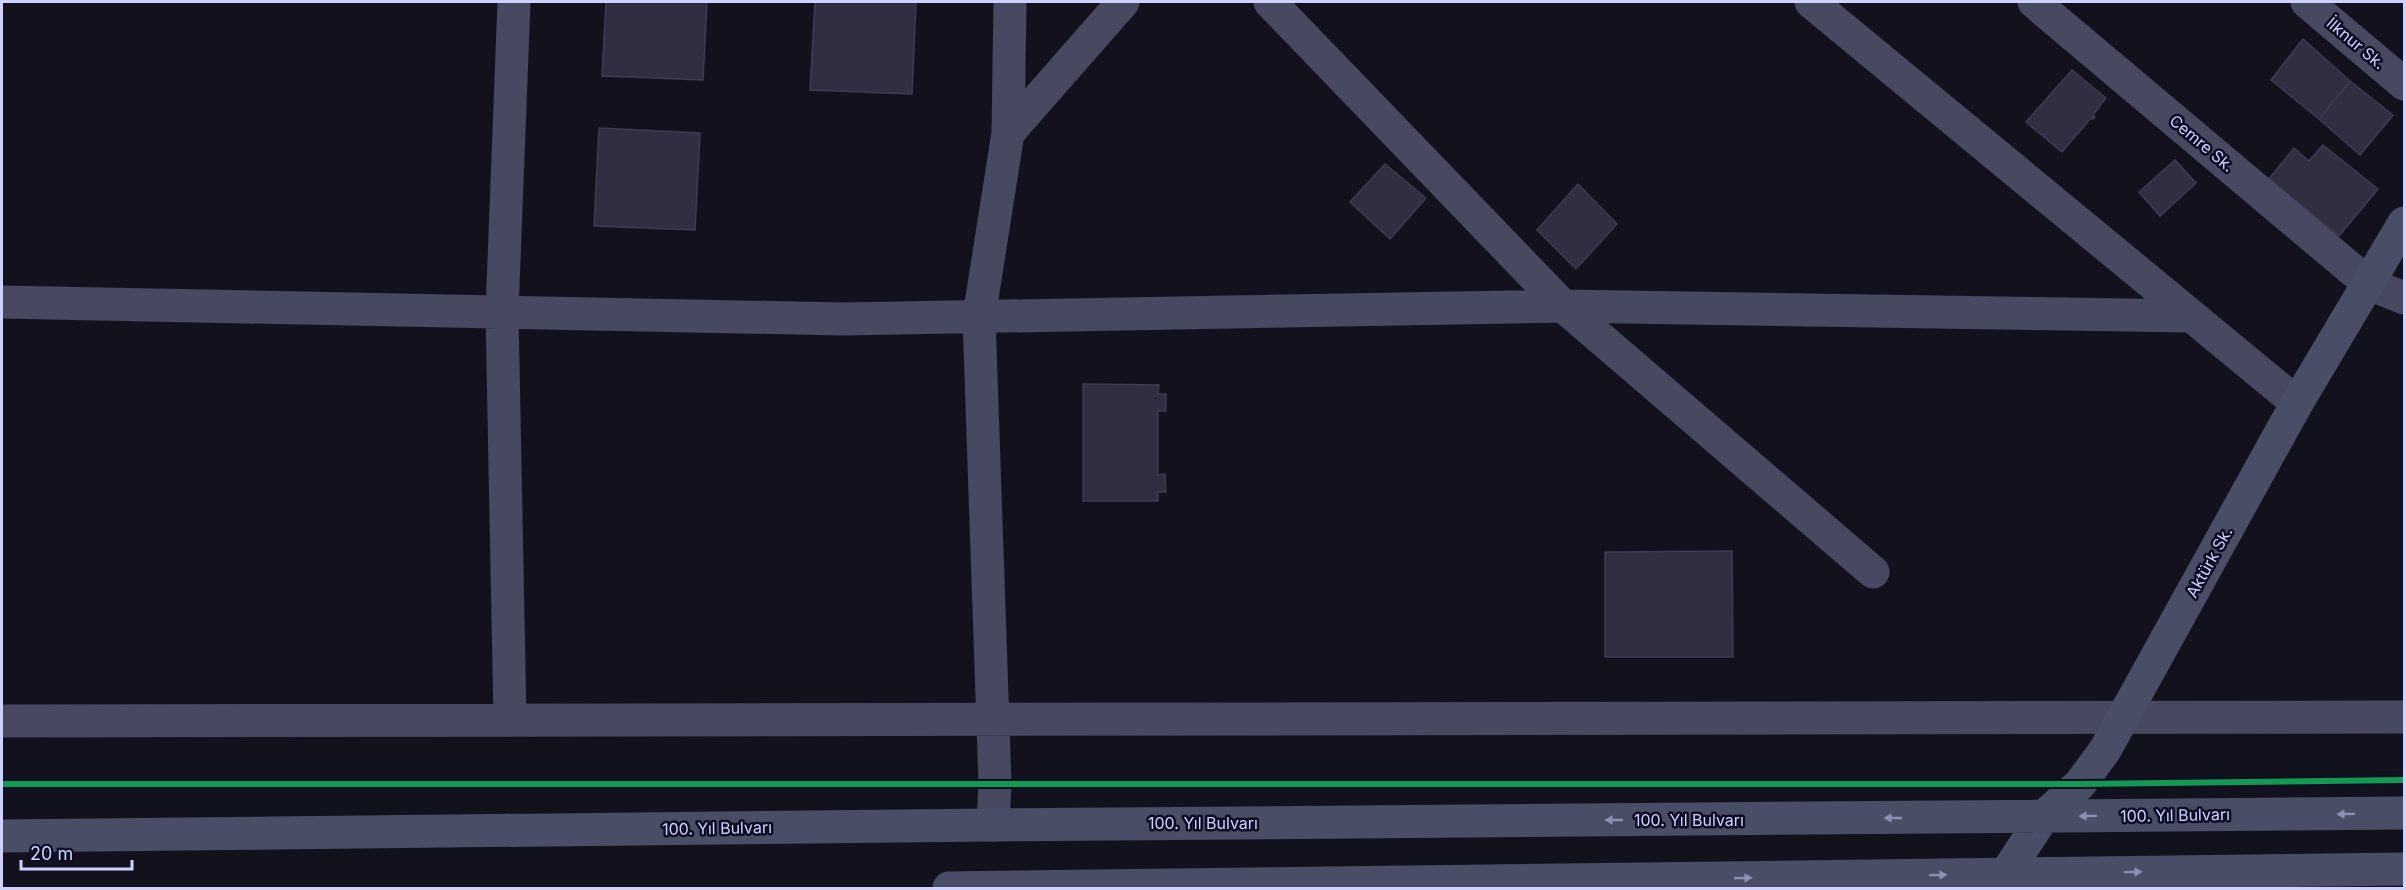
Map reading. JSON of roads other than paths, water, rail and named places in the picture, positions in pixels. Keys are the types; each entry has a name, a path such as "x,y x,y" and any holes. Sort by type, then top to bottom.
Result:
{"main road":[{"name":"Aktürk Sk.","path":"2001,881 2043,817 2080,784 2105,750 2297,403 2404,223"},
{"name":"100. Yıl Bulvarı","path":"2,836 2404,813"},
{"path":"949,888 2001,881 2404,869"}],"street":[{"path":"510,719 502,312 514,2"},
{"path":"993,825 995,784 979,316 1008,133 1010,2"},
{"path":"1008,133 1123,2"},
{"path":"1270,2 1563,306 1873,572"},
{"path":"1811,2 2297,403"},
{"name":"Cemre Sk.","path":"2034,2 2369,284 2404,298"},
{"name":"İlknur Sk.","path":"2307,2 2404,84"},
{"path":"2,302 844,319 1563,306 2190,316"},
{"path":"2,721 2404,717"}]}
